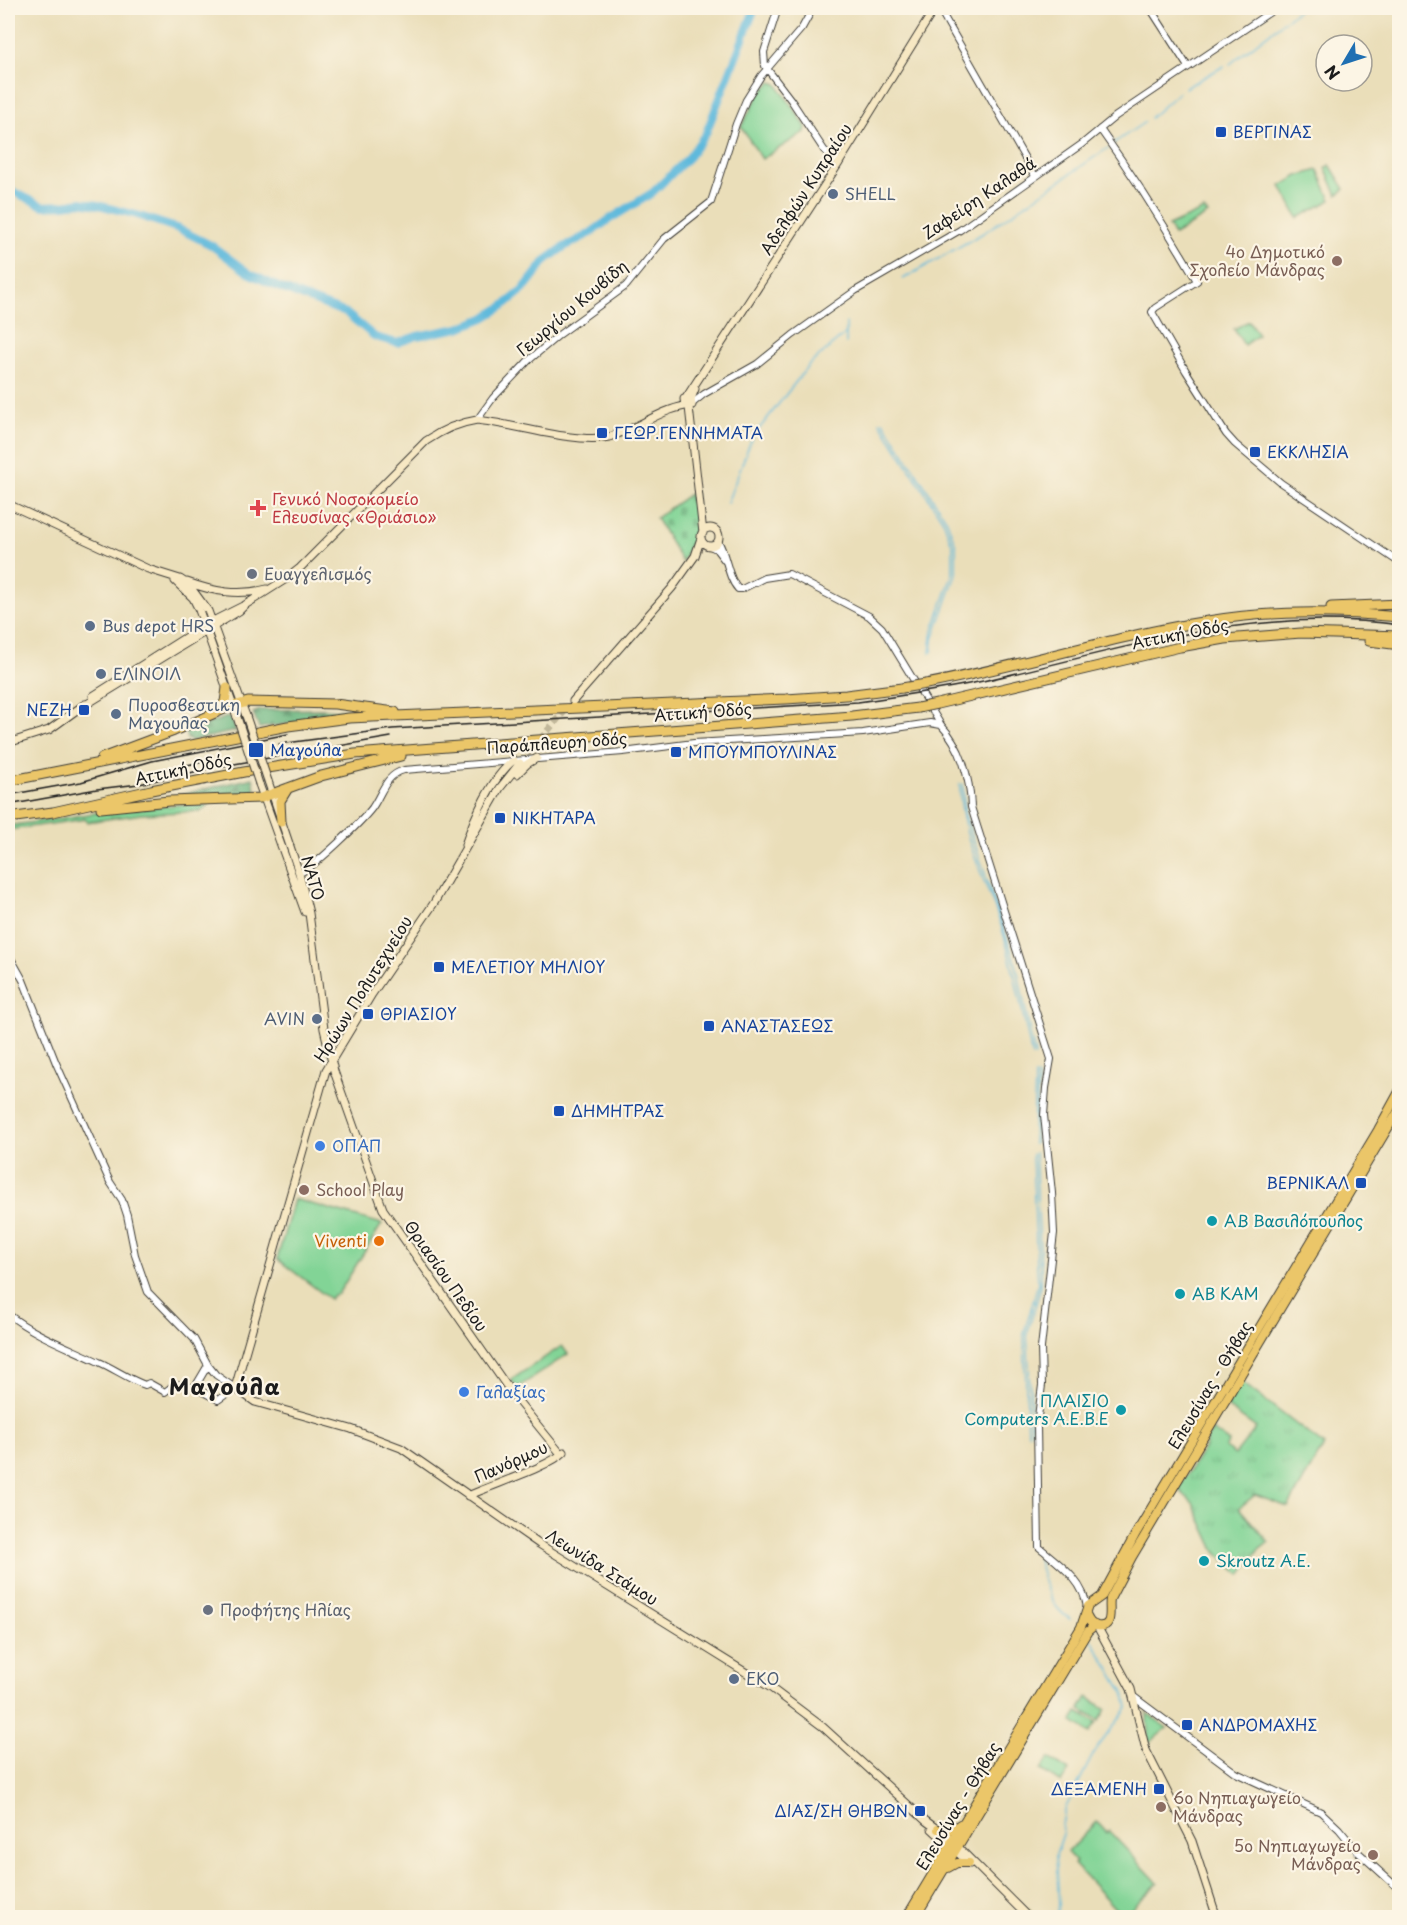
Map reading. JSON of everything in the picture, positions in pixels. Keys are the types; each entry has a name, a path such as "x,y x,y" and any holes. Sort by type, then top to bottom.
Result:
{"highway":[{"path":"1306,612 1320,607 1400,604"},
{"name":"Αττική Οδός","path":"8,781 288,726 349,718 846,695 926,684 1010,667 1188,624 1242,616 1306,612 1400,616"},
{"path":"1334,633 1346,638 1400,645"},
{"name":"Αττική Οδός","path":"8,818 84,806 152,790 299,762 355,754 852,716 918,708 1180,647 1226,639 1334,633 1400,636"},
{"path":"216,713 225,702 227,688"},
{"path":"45,774 134,747 216,713 251,702 335,704 393,711 403,715"},
{"path":"84,806 97,808 169,801 267,796 340,770 450,747"},
{"path":"281,822 280,801 288,788"}],"main road":[{"name":"Αδελφών Κυπραίου","path":"688,402 696,383 937,8"},
{"path":"82,707 89,699 124,676 236,607 245,605 292,574 426,441 446,428 465,422 477,420 570,437 595,438 612,436 638,427 670,407 688,402 703,542 709,546"},
{"name":"ΝΑΤΟ","path":"8,504 173,579 196,603 210,625 212,644 227,688 246,716 268,781 267,796 309,919"},
{"path":"695,556 718,541 718,534 702,521 700,510"},
{"path":"573,701 672,588 695,556 702,535 710,528"},
{"name":"ΝΑΤΟ","path":"163,574 180,579 198,595 237,705 237,717 259,784 281,822 299,873 309,919"},
{"path":"180,579 212,590 241,594 272,588"},
{"path":"8,743 49,730 196,637 210,625"},
{"path":"196,637 204,636 212,644"},
{"path":"472,840 481,833 514,776 537,758"},
{"path":"502,761 504,770"},
{"path":"462,855 475,817 504,770 517,761"},
{"name":"Ηρώων Πολυτεχνείου","path":"235,1388 325,1073 372,994 434,903 517,761"},
{"name":"Θριασίου Πεδίου","path":"309,919 324,1029 331,1061 337,1069 391,1214 512,1386 563,1453"},
{"name":"Ελευσίνας - Θήβας","path":"915,1917 939,1878 969,1814 1081,1627 1087,1612 1102,1596 1135,1535 1378,1131 1400,1090"},
{"name":"Ελευσίνας - Θήβας","path":"1108,1622 1112,1595 1142,1540 1400,1108"},
{"name":"Λεωνίδα Στάμου","path":"235,1388 255,1402 351,1429 401,1448 539,1544 745,1670 788,1699 840,1742 954,1846"},
{"name":"Πανόρμου","path":"468,1496 517,1476 563,1453"},
{"path":"1097,1601 1109,1606"},
{"path":"1087,1612 1089,1622 1096,1626 1134,1697 1146,1750 1192,1840 1216,1917"},
{"path":"1096,1626 1108,1622 1108,1633 1114,1656"},
{"name":"Ελευσίνας - Θήβας","path":"906,1917 954,1846 1088,1631 1096,1626"},
{"path":"938,1829 952,1830 969,1814"},
{"name":"Λεωνίδα Στάμου","path":"926,1821 938,1829 954,1846"},
{"path":"954,1846 969,1863 977,1868"},
{"path":"954,1846 1029,1917"},
{"path":"939,1878 954,1863 969,1863"}],"street":[{"path":"778,8 764,51 767,70 791,100 824,150 839,163"},
{"name":"Γεωργίου Κουβίδη","path":"477,420 528,361 630,282 670,234 711,202 736,124 747,100 767,70 802,28 813,8"},
{"path":"937,8 1035,176"},
{"path":"1150,8 1188,67"},
{"name":"Ζαφείρη Καλαθά","path":"688,402 757,364 793,334 855,291 942,242 1188,67 1276,8"},
{"path":"1100,129 1134,177 1197,282 1152,312 1185,371 1226,434 1281,483 1400,563"},
{"path":"696,383 704,394"},
{"path":"718,541 723,548 738,589 767,577 789,574 876,621 942,726 966,770 971,807 1051,1059 1044,1115 1054,1233 1041,1348 1042,1385 1037,1425 1039,1547 1062,1564 1086,1601 1087,1612"},
{"path":"709,546 716,549 728,565"},
{"name":"Παράπλευρη οδός","path":"299,873 311,867 371,809 386,783 397,772 623,752 694,743 863,733 930,723 942,726"},
{"path":"8,953 24,982 56,1064 103,1166 122,1200 148,1292 194,1339 216,1375 235,1388 218,1400 195,1387 176,1383 165,1392 153,1384 145,1385 130,1380 102,1363 50,1340 8,1314"},
{"path":"195,1387 208,1365"},
{"path":"1078,1587 1097,1601"},
{"path":"1134,1697 1236,1773 1321,1812 1358,1852 1400,1890"}],"green space":[{"path":"771,82 777,84 806,127 805,132 762,159 741,127 759,94"},
{"path":"1330,165 1345,189 1337,195 1325,168"},
{"path":"1318,170 1331,200 1298,218 1281,186 1298,176"},
{"path":"1204,210 1208,214 1174,235 1168,226"},
{"path":"1249,321 1258,335 1244,345 1234,329"},
{"path":"694,491 697,532 682,562 656,518"},
{"path":"260,710 358,711 358,714 259,728 253,713"},
{"path":"227,717 232,720 236,731 191,741 187,739 185,732"},
{"path":"253,778 256,794 170,797"},
{"path":"177,805 209,805 201,811 142,814 87,822 86,819 8,830 8,826 110,811"},
{"path":"294,1199 382,1224 338,1294 333,1295 330,1299 277,1259"},
{"path":"562,1346 568,1354 517,1388 511,1380"},
{"path":"1239,1380 1324,1446 1288,1507 1255,1495 1239,1508 1269,1542 1259,1550 1241,1575 1216,1552 1193,1503 1178,1489 1205,1447 1212,1430 1229,1442 1225,1448 1235,1455 1256,1428 1227,1407"},
{"path":"1087,1697 1106,1709 1099,1721 1080,1709"},
{"path":"1078,1712 1097,1723 1090,1733 1072,1721"},
{"path":"1147,1713 1167,1728 1148,1744"},
{"path":"1049,1758 1069,1771 1061,1783 1041,1770"},
{"path":"1097,1822 1107,1833 1109,1831 1158,1883 1123,1917 1074,1864 1076,1862 1067,1852"}],"waterway":[{"path":"8,189 43,206 81,202 137,215 179,229 211,245 250,274 346,313 375,337 397,343 417,336 459,328 484,318 502,307 523,290 546,260 652,193 689,157 706,133 755,8"},
{"path":"1230,64 1301,8"},
{"path":"1185,88 1224,66"},
{"path":"1150,118 1179,92"},
{"path":"1114,143 1145,122"},
{"path":"903,279 985,232 1108,148"},
{"path":"846,323 846,343"},
{"path":"727,503 752,438 809,365 846,333"},
{"path":"883,421 947,521 956,546 956,574 933,639 932,652"},
{"path":"880,422 944,522 953,547 953,573 933,631 930,653"},
{"path":"960,784 964,820 974,856 1001,925 1032,1056"},
{"path":"963,784 964,813 1016,965 1035,1056"},
{"path":"1033,1144 1035,1076"},
{"path":"1035,1144 1038,1076"},
{"path":"1032,1432 1027,1334 1039,1292 1041,1274 1035,1153"},
{"path":"1028,1433 1024,1334 1038,1284 1032,1154"},
{"path":"1038,1559 1052,1601 1070,1619"},
{"path":"1055,1918 1059,1905 1056,1855 1063,1834 1062,1824 1066,1807 1095,1751 1128,1707 1125,1695 1092,1640"}],"tunnel":[{"path":"520,763 568,707"}],"railway":[{"path":"279,744 392,729 858,702 968,684 1138,644 1240,625 1345,620 1400,625"},
{"path":"8,795 81,782 152,761 288,734"},
{"path":"8,805 139,784 217,767 391,737"},
{"path":"155,771 208,761"}],"place":[{"name":"ΒΕΡΓΙΝΑΣ","path":"1221,132"},
{"name":"SHELL","path":"833,194"},
{"name":"4ο Δημοτικό Σχολείο Μάνδρας","path":"1337,261"},
{"name":"ΓΕΩΡ.ΓΕΝΝΗΜΑΤΑ","path":"602,433"},
{"name":"ΕΚΚΛΗΣΙΑ","path":"1255,452"},
{"name":"Γενικό Νοσοκομείο Ελευσίνας «Θριάσιο»","path":"258,508"},
{"name":"Ευαγγελισμός","path":"252,574"},
{"name":"Bus depot HRS","path":"90,626"},
{"name":"ΕΛΙΝΟΙΛ","path":"101,674"},
{"name":"ΝΕΖΗ","path":"84,710"},
{"name":"Πυροσβεστικη Μαγουλας","path":"116,714"},
{"name":"Μαγούλα","path":"256,750"},
{"name":"ΜΠΟΥΜΠΟΥΛΙΝΑΣ","path":"676,752"},
{"name":"ΝΙΚΗΤΑΡΑ","path":"500,818"},
{"name":"ΜΕΛΕΤΙΟΥ ΜΗΛΙΟΥ","path":"439,967"},
{"name":"ΘΡΙΑΣΙΟΥ","path":"368,1014"},
{"name":"AVIN","path":"317,1019"},
{"name":"ΑΝΑΣΤΑΣΕΩΣ","path":"709,1026"},
{"name":"ΔΗΜΗΤΡΑΣ","path":"559,1111"},
{"name":"ΟΠΑΠ","path":"320,1146"},
{"name":"ΒΕΡΝΙΚΑΛ","path":"1361,1183"},
{"name":"School Play","path":"304,1190"},
{"name":"ΑΒ Βασιλόπουλος","path":"1212,1221"},
{"name":"Viventi","path":"379,1241"},
{"name":"ΑΒ ΚΑΜ","path":"1180,1294"},
{"name":"Γαλαξίας","path":"464,1392"},
{"name":"ΠΛΑΙΣΙΟ Computers Α.Ε.Β.Ε","path":"1121,1410"},
{"name":"Skroutz Α.Ε.","path":"1204,1561"},
{"name":"Προφήτης Ηλίας","path":"208,1610"},
{"name":"EKO","path":"734,1679"},
{"name":"ΑΝΔΡΟΜΑΧΗΣ","path":"1187,1725"},
{"name":"ΔΕΞΑΜΕΝΗ","path":"1159,1789"},
{"name":"6ο Νηπιαγωγείο Μάνδρας","path":"1161,1807"},
{"name":"ΔΙΑΣ/ΣΗ ΘΗΒΩΝ","path":"920,1811"},
{"name":"5ο Νηπιαγωγείο Μάνδρας","path":"1373,1855"}],"district":[{"name":"Μαγούλα","path":"225,1387"}]}
